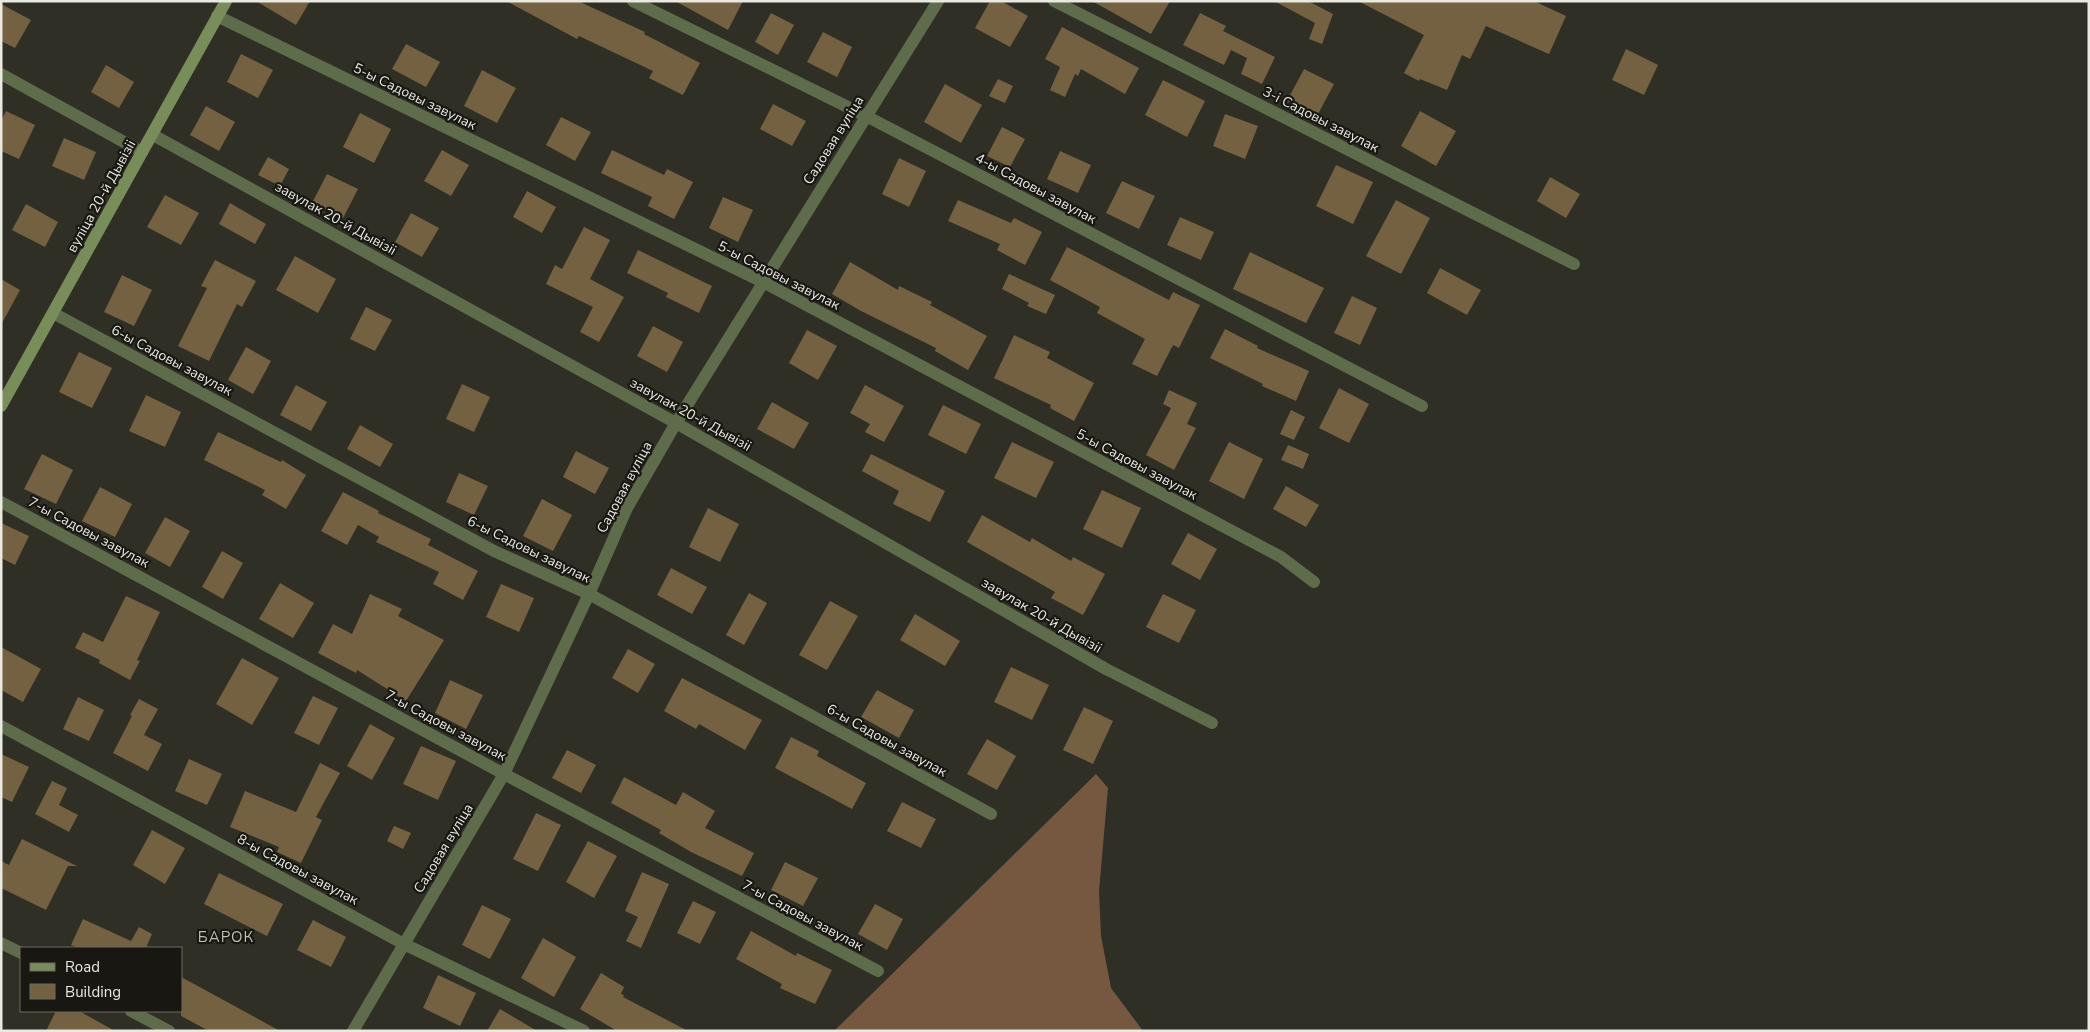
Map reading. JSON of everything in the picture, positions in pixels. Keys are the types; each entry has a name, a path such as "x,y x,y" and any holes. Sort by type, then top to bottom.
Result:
{"street":[{"name":"вуліца 20-й Дывізіі","path":"1,406 226,1"},
{"name":"4-ы Садовы завулак","path":"633,1 866,116 1422,406"},
{"name":"Садовая вуліца","path":"353,1031 504,774 589,594 627,508 676,423 938,1"},
{"name":"3-і Садовы завулак","path":"1054,1 1574,264"},
{"name":"5-ы Садовы завулак","path":"218,16 763,282 1281,557 1314,582"},
{"path":"1,74 142,152"},
{"name":"завулак 20-й Дывізіі","path":"153,135 676,423 1098,664 1212,723"},
{"name":"6-ы Садовы завулак","path":"53,313 494,551 589,594 992,814"},
{"name":"7-ы Садовы завулак","path":"1,502 504,774 878,971"},
{"name":"8-ы Садовы завулак","path":"1,726 404,944 584,1031"},
{"path":"1,942 20,952"},
{"path":"133,1012 170,1031"}],"shaded area":[{"path":"1096,774 1108,788 1099,891 1101,936 1111,988 1143,1031 834,1031"}],"building":[{"path":"256,1 310,1 296,25"},
{"path":"506,1 578,1 645,32 644,34 700,63 683,95 649,78 653,71 579,36 577,39"},
{"path":"675,1 743,1 728,30"},
{"path":"990,1 1001,1 1028,16 1010,47 975,28"},
{"path":"1092,1 1170,1 1151,34"},
{"path":"1274,1 1308,1 1333,14 1322,44 1309,39 1315,23"},
{"path":"1358,1 1534,1 1566,16 1549,54 1486,26 1470,59 1462,55 1447,90 1420,79 1419,81 1404,73 1424,35"},
{"path":"1,4 31,20 15,48 1,41"},
{"path":"771,13 794,25 778,55 755,42"},
{"path":"1200,13 1226,26 1223,31 1275,57 1262,84 1241,74 1247,58 1231,50 1224,65 1183,45"},
{"path":"1062,27 1139,68 1125,94 1081,69 1078,76 1075,74 1065,97 1050,90 1060,67 1045,59"},
{"path":"823,32 852,47 837,77 807,62"},
{"path":"406,44 440,62 426,87 392,69"},
{"path":"1626,49 1658,65 1644,95 1612,80"},
{"path":"241,54 273,70 258,98 227,82"},
{"path":"106,65 134,82 119,108 91,92"},
{"path":"1304,69 1334,84 1317,116 1287,101"},
{"path":"482,70 516,88 497,123 464,106"},
{"path":"998,79 1013,86 1005,103 989,96"},
{"path":"1163,80 1205,101 1187,137 1145,115"},
{"path":"945,84 982,105 961,143 924,122"},
{"path":"773,104 806,121 792,146 760,129"},
{"path":"206,106 235,122 219,151 190,135"},
{"path":"6,111 35,125 19,159 1,151 1,121"},
{"path":"1420,111 1456,131 1436,166 1401,146"},
{"path":"360,113 391,129 374,163 343,147"},
{"path":"1225,114 1258,126 1245,159 1213,146"},
{"path":"561,117 591,132 575,161 546,145"},
{"path":"1002,127 1025,139 1010,167 987,156"},
{"path":"64,138 96,152 84,180 52,166"},
{"path":"442,150 469,165 451,196 424,181"},
{"path":"612,150 664,175 667,169 693,182 674,219 648,206 652,197 601,173"},
{"path":"1060,151 1091,165 1078,193 1047,179"},
{"path":"268,157 289,169 280,186 258,175"},
{"path":"899,158 926,171 909,207 882,194"},
{"path":"1336,165 1373,182 1353,224 1316,206"},
{"path":"327,174 358,189 343,218 312,203"},
{"path":"1550,177 1580,194 1566,218 1537,201"},
{"path":"1122,181 1155,196 1139,229 1106,213"},
{"path":"527,191 556,207 542,233 513,217"},
{"path":"165,195 199,213 181,245 147,227"},
{"path":"723,197 753,210 738,242 709,228"},
{"path":"958,200 1011,223 1014,218 1042,232 1025,265 997,250 1000,244 948,221"},
{"path":"1396,200 1430,218 1401,274 1366,256"},
{"path":"230,203 266,224 255,244 219,224"},
{"path":"26,204 58,222 45,247 12,230"},
{"path":"411,213 439,228 422,257 395,242"},
{"path":"1180,217 1214,232 1201,260 1167,245"},
{"path":"584,227 610,240 590,279 624,297 599,342 580,332 593,307 546,284 555,265 562,269"},
{"path":"1067,247 1169,300 1173,292 1200,305 1179,348 1173,345 1157,376 1132,364 1145,339 1097,313 1100,307 1050,280"},
{"path":"638,250 712,286 699,313 666,297 668,293 627,273"},
{"path":"1250,252 1324,288 1306,323 1233,289"},
{"path":"295,256 336,279 318,313 276,290"},
{"path":"215,260 256,281 242,307 237,304 209,361 178,346 207,288 201,286"},
{"path":"850,262 898,290 899,286 932,302 930,305 987,336 968,370 935,351 936,348 861,311 832,294"},
{"path":"1440,268 1481,290 1467,315 1427,293"},
{"path":"1009,274 1055,295 1046,314 1027,306 1029,303 1002,289"},
{"path":"122,275 152,290 134,326 104,312"},
{"path":"1,279 20,290 1,325"},
{"path":"1352,296 1377,308 1360,345 1334,333"},
{"path":"366,307 392,320 375,351 350,339"},
{"path":"653,326 683,342 667,372 637,356"},
{"path":"1225,329 1258,346 1257,348 1309,371 1296,401 1262,386 1263,384 1210,358"},
{"path":"807,330 837,346 818,380 789,363"},
{"path":"1014,335 1050,352 1047,358 1094,383 1074,421 1050,408 1051,405 994,378"},
{"path":"246,347 271,361 253,394 228,380"},
{"path":"79,352 112,368 92,408 59,392"},
{"path":"462,384 490,397 474,432 446,419"},
{"path":"296,385 327,402 311,431 280,415"},
{"path":"865,385 904,406 884,442 865,432 870,424 850,413"},
{"path":"1339,388 1369,404 1349,443 1319,428"},
{"path":"1169,390 1197,403 1187,424 1196,428 1174,470 1146,455 1171,408 1163,404"},
{"path":"146,395 181,412 165,447 129,431"},
{"path":"772,402 809,423 794,449 757,429"},
{"path":"943,405 981,424 966,454 928,435"},
{"path":"1291,410 1305,417 1294,440 1280,434"},
{"path":"360,425 393,444 380,467 347,449"},
{"path":"218,432 281,462 282,460 306,475 286,509 262,495 265,490 204,460"},
{"path":"1012,442 1054,462 1036,498 994,478"},
{"path":"1229,442 1263,459 1244,499 1209,481"},
{"path":"1288,445 1309,454 1303,469 1281,460"},
{"path":"576,451 609,468 595,494 563,477"},
{"path":"42,454 73,470 56,504 24,489"},
{"path":"871,454 945,491 930,522 893,504 899,491 862,471"},
{"path":"459,473 488,486 474,515 446,502"},
{"path":"1286,486 1319,505 1306,527 1273,509"},
{"path":"100,487 132,504 115,537 82,521"},
{"path":"1102,490 1141,508 1122,548 1083,529"},
{"path":"343,492 379,511 378,513 431,539 428,545 478,571 463,600 433,584 439,572 376,542 379,537 358,525 347,545 321,531"},
{"path":"542,499 572,515 553,551 523,536"},
{"path":"708,508 739,524 720,562 689,547"},
{"path":"982,515 1030,542 1032,538 1071,561 1073,557 1105,574 1083,615 1051,598 1055,592 967,542"},
{"path":"165,517 190,531 170,567 145,553"},
{"path":"1,523 29,536 15,565 1,558"},
{"path":"1188,533 1217,549 1200,580 1171,564"},
{"path":"222,551 243,563 223,599 202,587"},
{"path":"671,568 707,587 692,614 657,595"},
{"path":"280,583 314,603 293,638 259,619"},
{"path":"501,584 534,598 519,632 486,617"},
{"path":"749,593 767,603 744,645 726,635"},
{"path":"370,594 402,609 398,616 444,640 406,701 357,670 356,673 318,653 333,624 352,634"},
{"path":"1163,594 1196,610 1179,643 1146,627"},
{"path":"126,596 160,612 137,660 140,661 130,680 99,663 100,660 75,648 83,632 103,642"},
{"path":"830,601 858,616 827,670 799,655"},
{"path":"915,614 960,641 945,666 900,640"},
{"path":"1,647 41,669 23,702 1,690"},
{"path":"628,649 655,664 638,693 612,678"},
{"path":"242,658 279,678 252,725 216,704"},
{"path":"1011,667 1049,685 1032,720 994,702"},
{"path":"682,678 762,720 745,750 699,724 696,729 664,711"},
{"path":"450,680 483,695 466,729 435,713"},
{"path":"877,690 914,710 899,738 861,717"},
{"path":"313,696 338,708 319,745 294,733"},
{"path":"78,697 104,710 89,741 63,729"},
{"path":"139,699 158,709 144,735 162,744 148,771 113,753"},
{"path":"1084,707 1113,721 1093,764 1063,750"},
{"path":"370,724 395,738 372,780 347,766"},
{"path":"791,737 819,751 817,756 866,783 852,809 775,768"},
{"path":"987,739 1016,756 997,790 967,774"},
{"path":"421,746 456,761 438,800 403,784"},
{"path":"567,750 596,765 581,793 552,778"},
{"path":"1,754 29,767 12,802 1,797"},
{"path":"189,759 222,774 207,805 175,791"},
{"path":"320,763 340,773 316,817 322,820 301,863 277,852 279,847 230,827 245,791 296,812"},
{"path":"624,777 676,805 683,792 715,811 705,828 754,853 742,876 691,852 659,833 661,830 611,803"},
{"path":"52,781 67,788 59,805 78,815 69,832 35,814"},
{"path":"902,802 936,819 921,848 887,831"},
{"path":"536,813 561,825 538,871 513,859"},
{"path":"394,826 411,833 403,849 387,841"},
{"path":"152,830 185,848 165,884 133,865"},
{"path":"22,839 77,866 68,866 46,910 1,888 1,861 9,865"},
{"path":"588,841 617,856 594,898 566,882"},
{"path":"785,862 818,878 803,906 771,890"},
{"path":"642,872 669,884 641,948 626,941 638,917 625,911"},
{"path":"219,873 283,904 267,936 204,904"},
{"path":"693,901 716,912 700,944 677,933"},
{"path":"875,904 903,919 887,950 858,934"},
{"path":"482,905 511,919 490,959 462,945"},
{"path":"83,919 131,941 139,927 152,934 146,947 76,947 71,945"},
{"path":"313,920 346,937 331,967 297,950"},
{"path":"751,931 796,956 797,953 832,970 815,1004 780,988 782,984 736,959"},
{"path":"543,938 576,957 554,997 521,978"},
{"path":"601,973 624,987 621,994 624,995 623,997 688,1031 617,1031 580,1009"},
{"path":"438,975 476,993 460,1026 423,1008"},
{"path":"182,978 280,1031 209,1031 181,1016"},
{"path":"500,1009 537,1031 487,1031"},
{"path":"56,1012 81,1012 115,1031 46,1031"}],"district":[{"name":"БАРОК","path":"226,937"}]}
